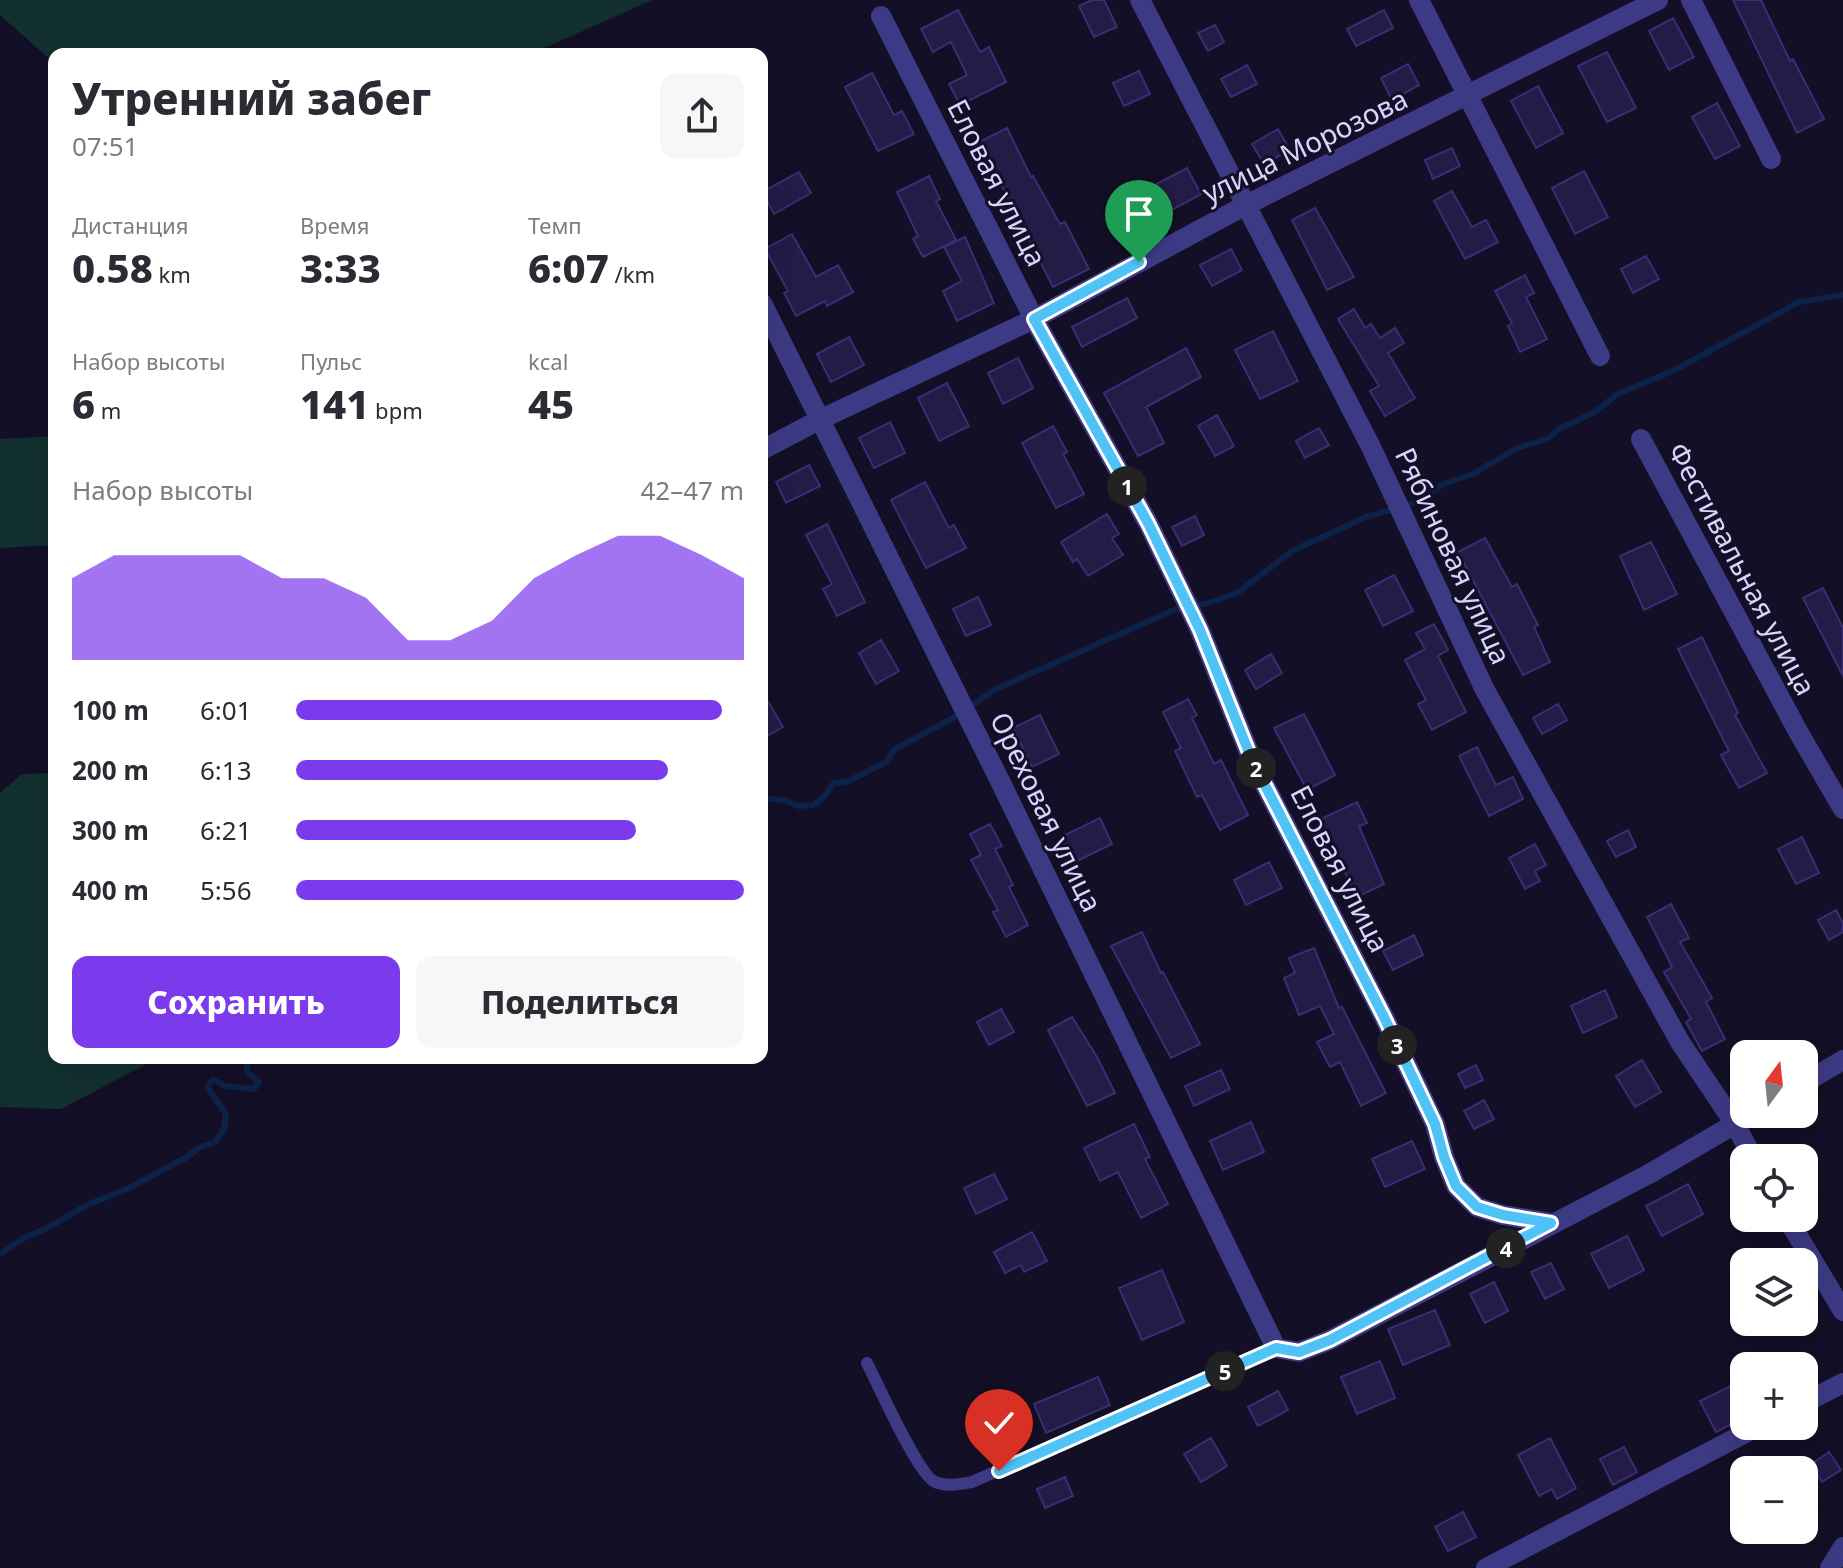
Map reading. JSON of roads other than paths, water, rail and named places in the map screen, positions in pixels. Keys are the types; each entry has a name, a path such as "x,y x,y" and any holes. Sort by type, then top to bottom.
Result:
{"street":[{"name":"Рябиновая улица","path":"1140,0 1393,494 1485,690 1680,1042 1730,1103"},
{"path":"1419,0 1600,356"},
{"name":"улица Морозова","path":"768,447 1034,319 1244,206 1658,0"},
{"path":"1691,0 1771,159"},
{"name":"Еловая улица","path":"881,16 1034,319 1148,523 1182,592 1252,760 1384,1017 1435,1124 1456,1186 1477,1207 1551,1223"},
{"name":"Ореховая улица","path":"768,315 1276,1348"},
{"name":"Фестивальная улица","path":"1641,439 1843,809"},
{"path":"1818,1075 1843,1060"},
{"path":"1276,1348 1299,1352 1330,1340 1649,1174 1730,1127"},
{"path":"1795,1232 1843,1311"},
{"path":"1818,1396 1843,1383"},
{"path":"1486,1568 1732,1440"},
{"path":"1830,1568 1843,1547"}],"lane":[{"path":"867,1363 918,1463 932,1481 950,1486 972,1482 1276,1348"}],"waterway":[{"path":"768,799 784,800 798,806 813,805 825,796 834,783 849,781 886,762 895,749 951,719 996,689 1174,610 1237,593 1294,550 1366,517 1417,502 1443,484 1473,474 1517,448 1547,439 1559,429 1593,413 1618,394 1677,369 1799,302 1843,295"},
{"path":"0,1254 87,1205 127,1189 200,1147 215,1142 224,1129 226,1114 207,1087 213,1079 225,1086 254,1089 259,1082 248,1073 247,1064"}]}
